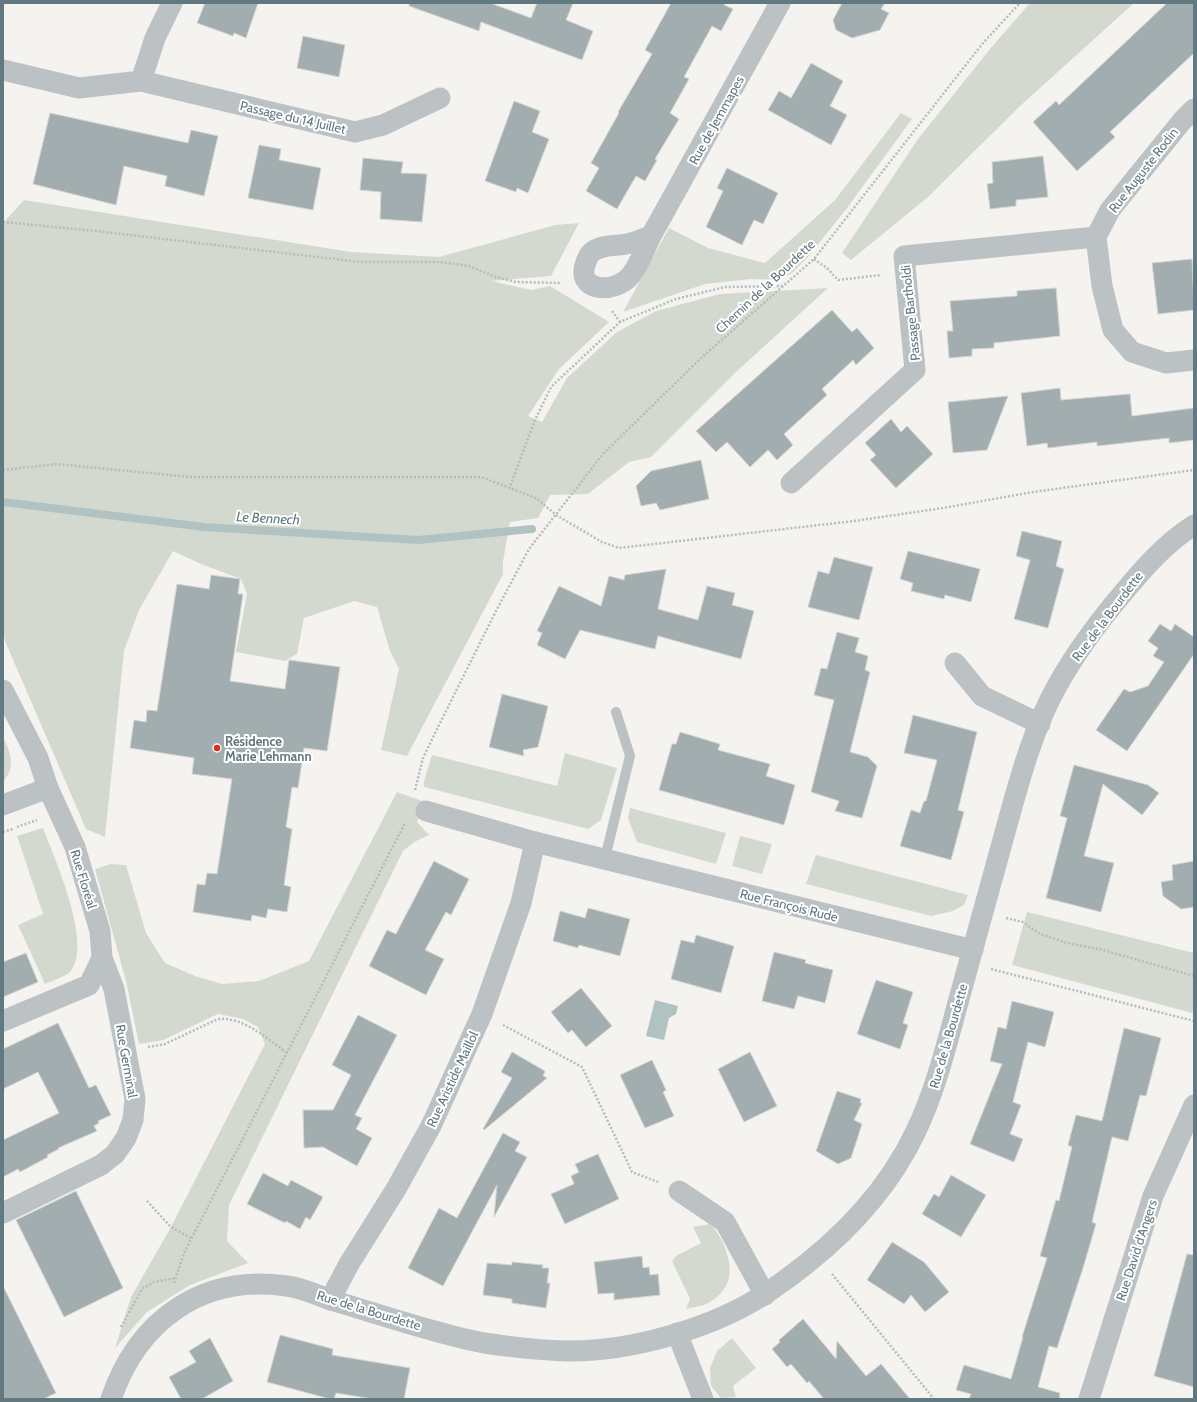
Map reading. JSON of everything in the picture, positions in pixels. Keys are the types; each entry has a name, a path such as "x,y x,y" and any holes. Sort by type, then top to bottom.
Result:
{"street":[{"path":"141,81 155,38 172,3"},
{"name":"Rue de Jemmapes","path":"592,286 602,288 619,286 632,274 651,236 780,3"},
{"name":"Passage du 14 Juillet","path":"3,70 79,88 141,81 355,132 383,125 440,98"},
{"name":"Rue Auguste Rodin","path":"1096,237 1110,210 1182,121 1194,109"},
{"path":"592,286 585,276 585,266 590,254 603,246 629,244 651,236"},
{"path":"1096,237 1102,286 1113,330 1132,352 1166,363 1194,360"},
{"name":"Passage Bartholdi","path":"791,483 915,370 904,256 1096,237"},
{"name":"Rue de la Bourdette","path":"111,1399 124,1366 141,1341 170,1312 198,1296 227,1288 257,1285 290,1286 330,1300 480,1342 529,1349 570,1351 622,1346 677,1333 723,1318 765,1295 818,1256 861,1214 890,1176 915,1133 933,1090 1025,761 1056,688 1091,632 1148,562 1178,535 1194,525"},
{"path":"955,663 982,696 1040,724"},
{"name":"Rue Floréal","path":"3,690 38,758 48,788 75,847 100,931 102,958 89,986 3,1021"},
{"path":"3,805 48,788"},
{"name":"Rue François Rude","path":"426,811 535,842 605,858 973,950"},
{"name":"Rue Aristide Maillol","path":"330,1300 349,1264 396,1188 431,1126 482,1014 521,903 535,842"},
{"name":"Rue Germinal","path":"3,1214 89,1172 115,1154 126,1138 133,1120 135,1099 114,989 102,958"},
{"name":"Rue David d'Angers","path":"1089,1399 1153,1196 1194,1105"},
{"path":"679,1191 725,1222 765,1295"},
{"path":"677,1333 703,1399"}],"lane":[{"path":"605,858 630,756 616,712"}],"path":[{"name":"Chemin de la Bourdette","path":"414,794 423,758 495,613 529,549 603,454 700,359 814,259 983,43 1020,3"},
{"path":"3,222 96,231 360,262 440,262 468,266 496,277 516,282 592,286 620,322"},
{"path":"814,259 827,268 838,280 906,273"},
{"path":"509,489 534,422 551,387 620,322 676,299 725,287 783,286"},
{"path":"3,470 57,464 190,477 302,476 423,479 462,476 481,477 509,489 536,498 556,515 602,542 619,548 854,521 943,508 1033,492 1194,470"},
{"path":"170,1312 172,1291 184,1253 191,1238 407,819"},
{"path":"983,912 1023,922 1040,934 1067,943 1103,950 1194,976"},
{"path":"973,950 980,966 1194,1021"},
{"path":"482,1014 582,1067 632,1172"},
{"path":"126,1052 165,1044 218,1019 227,1018 248,1026 286,1052"},
{"path":"147,1201 171,1227 191,1238"},
{"path":"818,1256 934,1399"}],"shaded area":[{"path":"1030,3 1134,3 1018,108 928,197 851,260 842,253 918,139 990,49"},
{"path":"901,113 912,119 847,208 808,257 792,273 778,280 751,279 705,284 623,312 669,228 708,248 765,263 835,200"},
{"path":"24,200 351,252 439,257 555,225 579,223 551,276 491,281 531,290 550,286 609,322 559,369 528,416 542,422 567,378 617,332 656,311 720,294 828,288 736,372 651,457 629,462 588,494 550,495 538,518 510,522 503,562 503,574 407,756 381,750 399,669 390,651 377,607 354,601 304,618 297,654 285,661 236,652 247,594 241,579 201,564 173,551 139,610 124,651 105,837 86,829 5,641 3,625 3,223"},
{"path":"3,737 10,754 11,765 10,771 3,782"},
{"path":"565,753 617,768 601,820 588,829 424,787 424,781 432,755 557,786"},
{"path":"397,792 425,802 417,822 429,835 414,842 403,851 229,1205 227,1241 248,1263 190,1285 147,1312 115,1348 131,1297 171,1227 265,1044 258,1027 243,1019 218,1014 163,1040 139,1044 126,981 95,869 111,864 126,865 146,933 165,963 195,976 222,984 259,981 309,961"},
{"path":"630,808 726,833 716,864 637,842 628,818"},
{"path":"43,828 70,901 75,923 77,943 76,960 70,972 45,984 18,925 43,914 17,836"},
{"path":"740,836 772,844 762,874 732,866"},
{"path":"816,855 968,895 964,905 953,911 931,916 806,884"},
{"path":"1027,912 1194,953 1194,1008 1192,1013 1012,965"},
{"path":"655,1000 678,1006 676,1014 669,1018 664,1040 646,1036"},
{"path":"710,1224 715,1229 726,1251 730,1267 728,1281 723,1290 713,1300 705,1304 686,1309 690,1299 672,1261 676,1256 701,1243 693,1227"},
{"path":"732,1338 756,1368 733,1386 736,1397 721,1398 711,1386 710,1368 717,1351"}],"building":[{"path":"205,3 258,3 246,38 234,33 233,36 197,23"},
{"path":"409,3 490,3 531,18 537,3 573,3 566,20 593,31 582,60 481,22 479,31 409,6"},
{"path":"671,3 725,3 724,5 733,9 721,31 712,26 684,77 689,79 670,113 679,119 655,159 657,160 645,181 636,176 617,209 586,191 599,168 591,163 619,113 618,112 652,54 645,50"},
{"path":"842,3 885,3 881,9 889,13 880,30 852,38 836,30 833,20"},
{"path":"1167,3 1194,3 1194,53 1110,132 1115,137 1077,171 1033,122 1056,101 1059,105"},
{"path":"303,36 345,45 339,77 297,68"},
{"path":"811,63 843,81 830,106 847,115 831,145 768,110 779,91 791,98"},
{"path":"514,101 540,111 532,132 549,139 528,193 517,188 516,192 485,181"},
{"path":"50,113 188,143 191,130 218,136 204,196 165,186 167,176 124,166 116,205 33,184"},
{"path":"259,145 281,149 279,160 321,168 313,210 248,198"},
{"path":"1043,156 1048,197 1016,200 1016,206 990,209 987,184 993,183 992,162"},
{"path":"363,158 403,162 401,173 427,174 422,222 380,219 381,192 360,190"},
{"path":"727,168 778,193 763,224 754,220 742,245 706,227 723,191 717,188"},
{"path":"1192,259 1194,310 1158,314 1152,263"},
{"path":"1056,288 1060,336 994,343 994,348 972,349 972,356 949,358 947,331 953,331 950,301 1017,296 1017,291"},
{"path":"832,310 852,332 857,328 874,348 856,365 853,360 822,389 827,395 784,434 793,445 777,460 768,450 750,467 727,442 716,452 696,431"},
{"path":"1060,388 1061,400 1130,394 1132,416 1194,408 1194,440 1169,443 1169,438 1097,446 1097,442 1048,448 1047,443 1027,446 1021,393"},
{"path":"1008,396 987,450 953,453 948,402"},
{"path":"891,419 901,432 907,426 933,454 896,488 870,460 876,455 865,443"},
{"path":"701,460 709,499 660,510 656,503 641,506 636,486 651,471"},
{"path":"1022,531 1062,541 1056,566 1064,569 1048,628 1014,619 1030,560 1016,556"},
{"path":"908,551 980,569 971,602 945,595 944,599 911,591 913,583 900,579"},
{"path":"834,557 873,567 859,620 808,607 818,571 829,574"},
{"path":"666,569 658,609 698,620 707,586 735,593 732,605 754,611 741,659 658,636 655,649 580,630 565,659 537,645 542,633 537,631 559,586 601,606 609,576 624,580 625,575"},
{"name":"Résidence Marie Lehmann","path":"211,575 240,579 238,594 243,594 230,681 285,689 289,660 340,667 327,751 304,748 298,788 292,787 286,827 292,829 284,885 291,887 287,912 268,909 266,918 252,915 251,921 193,912 197,884 205,885 207,873 217,874 232,779 192,774 194,758 130,748 134,720 146,722 147,710 157,711 177,584 209,589"},
{"path":"1160,624 1171,631 1175,624 1194,637 1194,654 1127,751 1096,730 1124,689 1130,692 1148,686 1164,662 1153,656 1158,648 1148,641"},
{"path":"837,632 859,638 855,652 868,656 865,670 870,672 850,752 868,757 877,766 862,818 835,811 839,801 811,792 834,700 814,695 821,668 827,669"},
{"path":"502,694 548,706 538,747 523,750 524,756 489,747"},
{"path":"913,715 977,732 958,810 964,812 951,860 900,846 911,810 920,813 924,801 926,801 937,760 904,753"},
{"path":"680,732 720,744 718,750 770,764 766,776 795,785 784,825 659,790 672,744 676,744"},
{"path":"1074,765 1148,785 1159,793 1142,815 1103,784 1084,856 1114,863 1101,912 1046,898 1067,818 1060,816"},
{"path":"434,861 469,879 451,915 446,912 425,950 444,959 426,995 369,966 387,930 396,934"},
{"path":"1194,861 1194,907 1181,909 1163,896 1161,882 1173,880 1172,865"},
{"path":"588,908 630,919 620,956 579,945 578,948 553,941 560,911 585,918"},
{"path":"696,935 734,946 721,993 671,979 681,940 694,943"},
{"path":"774,952 806,960 805,963 833,970 825,1003 798,996 794,1009 762,1001"},
{"path":"26,953 38,982 3,997 3,962"},
{"path":"876,980 913,992 903,1023 908,1025 900,1049 857,1034"},
{"path":"581,988 612,1026 586,1047 572,1030 568,1033 551,1012"},
{"path":"1012,1001 1054,1012 1045,1047 1028,1042 1013,1102 1021,1105 1010,1134 1023,1139 1014,1162 970,1144 1002,1064 990,1061 998,1027 1006,1029"},
{"path":"358,1015 397,1035 355,1115 362,1118 356,1129 372,1138 357,1166 323,1147 304,1148 303,1110 333,1110 351,1075 332,1065"},
{"path":"58,1023 89,1088 96,1085 111,1115 98,1121 99,1123 94,1126 97,1131 58,1148 59,1149 47,1155 48,1157 20,1172 18,1169 3,1177 3,1140 59,1113 38,1072 3,1089 3,1049"},
{"path":"1124,1028 1161,1038 1146,1096 1140,1095 1128,1141 1112,1137 1092,1222 1096,1224 1083,1268 1057,1348 1049,1346 1038,1387 1060,1393 1059,1399 969,1399 971,1394 956,1390 964,1365 1011,1379 1022,1337 1047,1258 1040,1256 1056,1200 1059,1201 1072,1147 1068,1145 1076,1115 1102,1121"},
{"path":"512,1052 545,1071 543,1076 547,1078 484,1130 483,1129 512,1078 501,1072"},
{"path":"750,1052 777,1106 744,1122 718,1069"},
{"path":"652,1060 666,1090 663,1092 674,1116 645,1128 620,1075"},
{"path":"837,1091 861,1099 860,1103 862,1103 854,1120 862,1124 851,1158 838,1164 816,1151"},
{"path":"503,1133 520,1142 515,1151 527,1157 494,1217 497,1185 443,1286 408,1268 439,1208 457,1218"},
{"path":"598,1154 619,1199 565,1224 551,1194 574,1184 571,1176 579,1172 575,1164"},
{"path":"263,1173 288,1186 291,1180 323,1197 310,1220 306,1217 300,1229 286,1221 285,1223 247,1204"},
{"path":"951,1175 986,1195 961,1237 922,1214 934,1194 939,1197"},
{"path":"76,1191 123,1288 64,1317 16,1220"},
{"path":"892,1242 924,1262 949,1292 925,1312 911,1295 904,1304 867,1280"},
{"path":"1187,1254 1194,1255 1194,1387 1154,1376"},
{"path":"642,1256 643,1268 649,1267 650,1275 658,1274 660,1295 614,1300 614,1293 598,1294 594,1262"},
{"path":"512,1262 543,1265 542,1268 549,1268 547,1283 550,1283 546,1308 512,1303 512,1299 483,1295 487,1263 512,1265"},
{"path":"3,1286 56,1393 43,1399 3,1399"},
{"path":"803,1319 836,1359 837,1341 866,1376 881,1364 910,1399 824,1399 809,1381 807,1383 791,1364 787,1367 772,1349 780,1342 779,1340"},
{"path":"280,1335 333,1349 332,1355 410,1368 404,1399 373,1399 336,1393 334,1399 330,1399 267,1382"},
{"path":"210,1338 233,1381 202,1399 181,1399 169,1377 196,1362 189,1351"}],"waterway":[{"name":"Le Bennech","path":"3,502 204,527 418,540 532,529"}],"place":[{"name":"Résidence Marie Lehmann","path":"217,748"}]}
